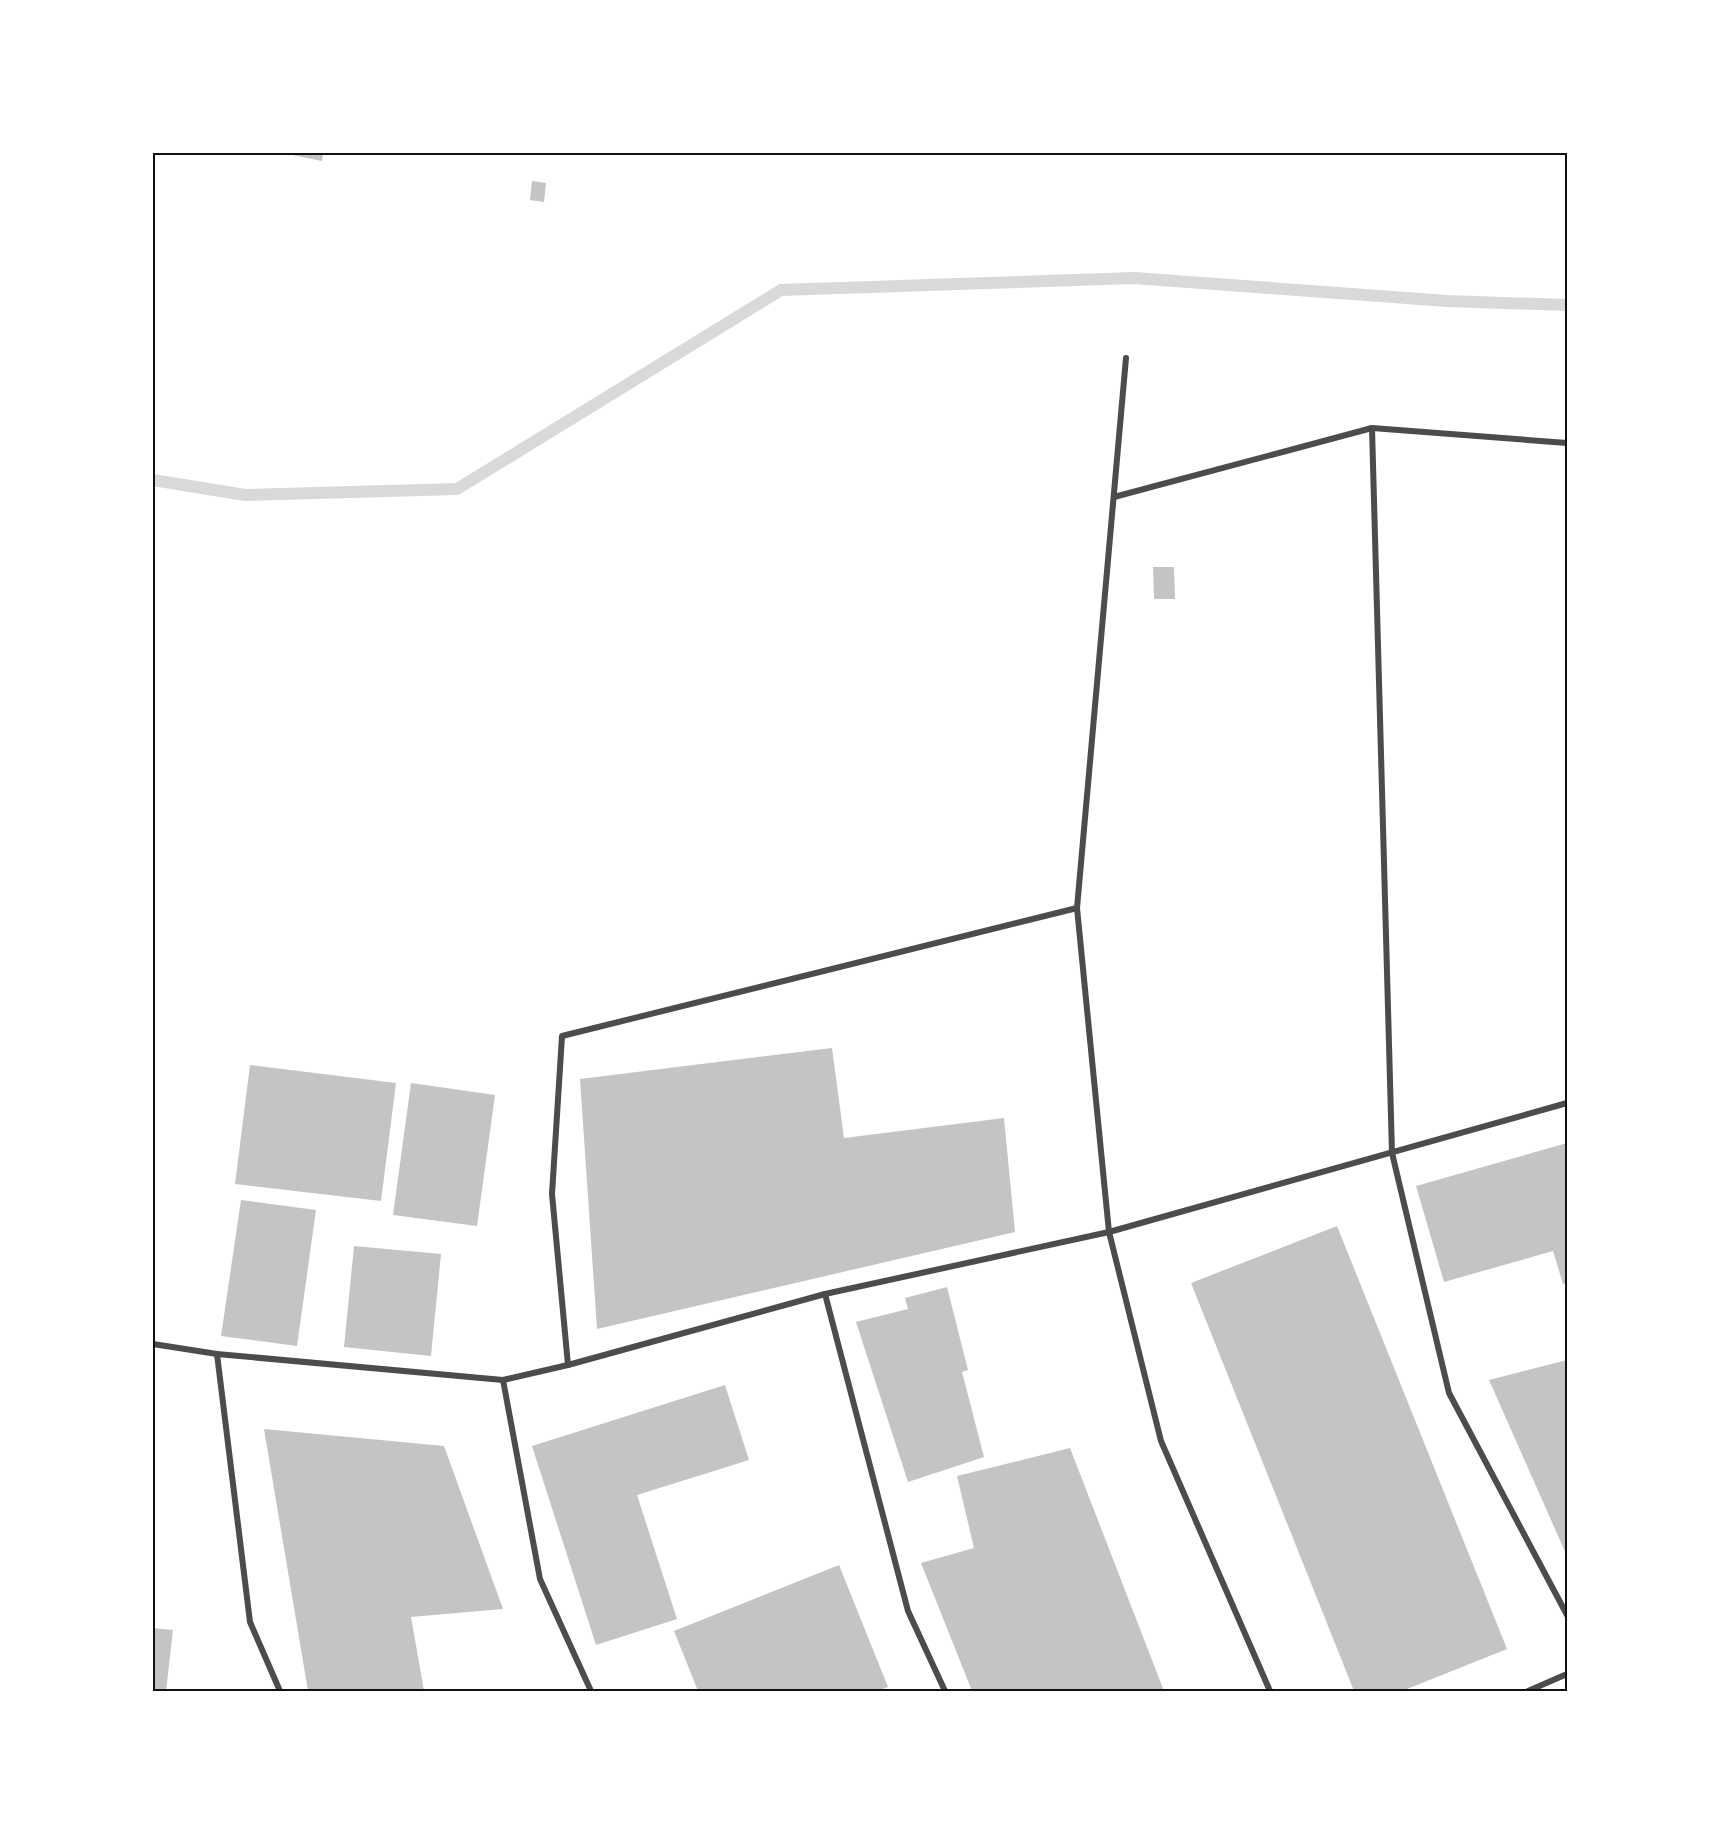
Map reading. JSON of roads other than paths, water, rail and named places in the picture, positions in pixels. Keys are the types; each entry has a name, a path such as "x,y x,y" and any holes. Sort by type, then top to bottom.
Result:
{"street":[{"path":"1126,358 1077,908 1109,1232 1161,1441 1270,1691"},
{"path":"1114,496 1372,428 1567,443"},
{"path":"1372,428 1392,1153 1449,1393 1567,1616"},
{"path":"567,1365 552,1194 562,1036 1077,908"},
{"path":"153,1344 217,1354 503,1380 567,1365 825,1294 1109,1232 1567,1103"},
{"path":"825,1294 908,1611 945,1691"},
{"path":"217,1354 250,1623 280,1691"},
{"path":"503,1380 540,1579 591,1691"},
{"path":"1528,1691 1567,1674"}],"waterway":[{"path":"153,480 245,495 457,489 781,290 1134,278 1447,301 1567,305"}]}
